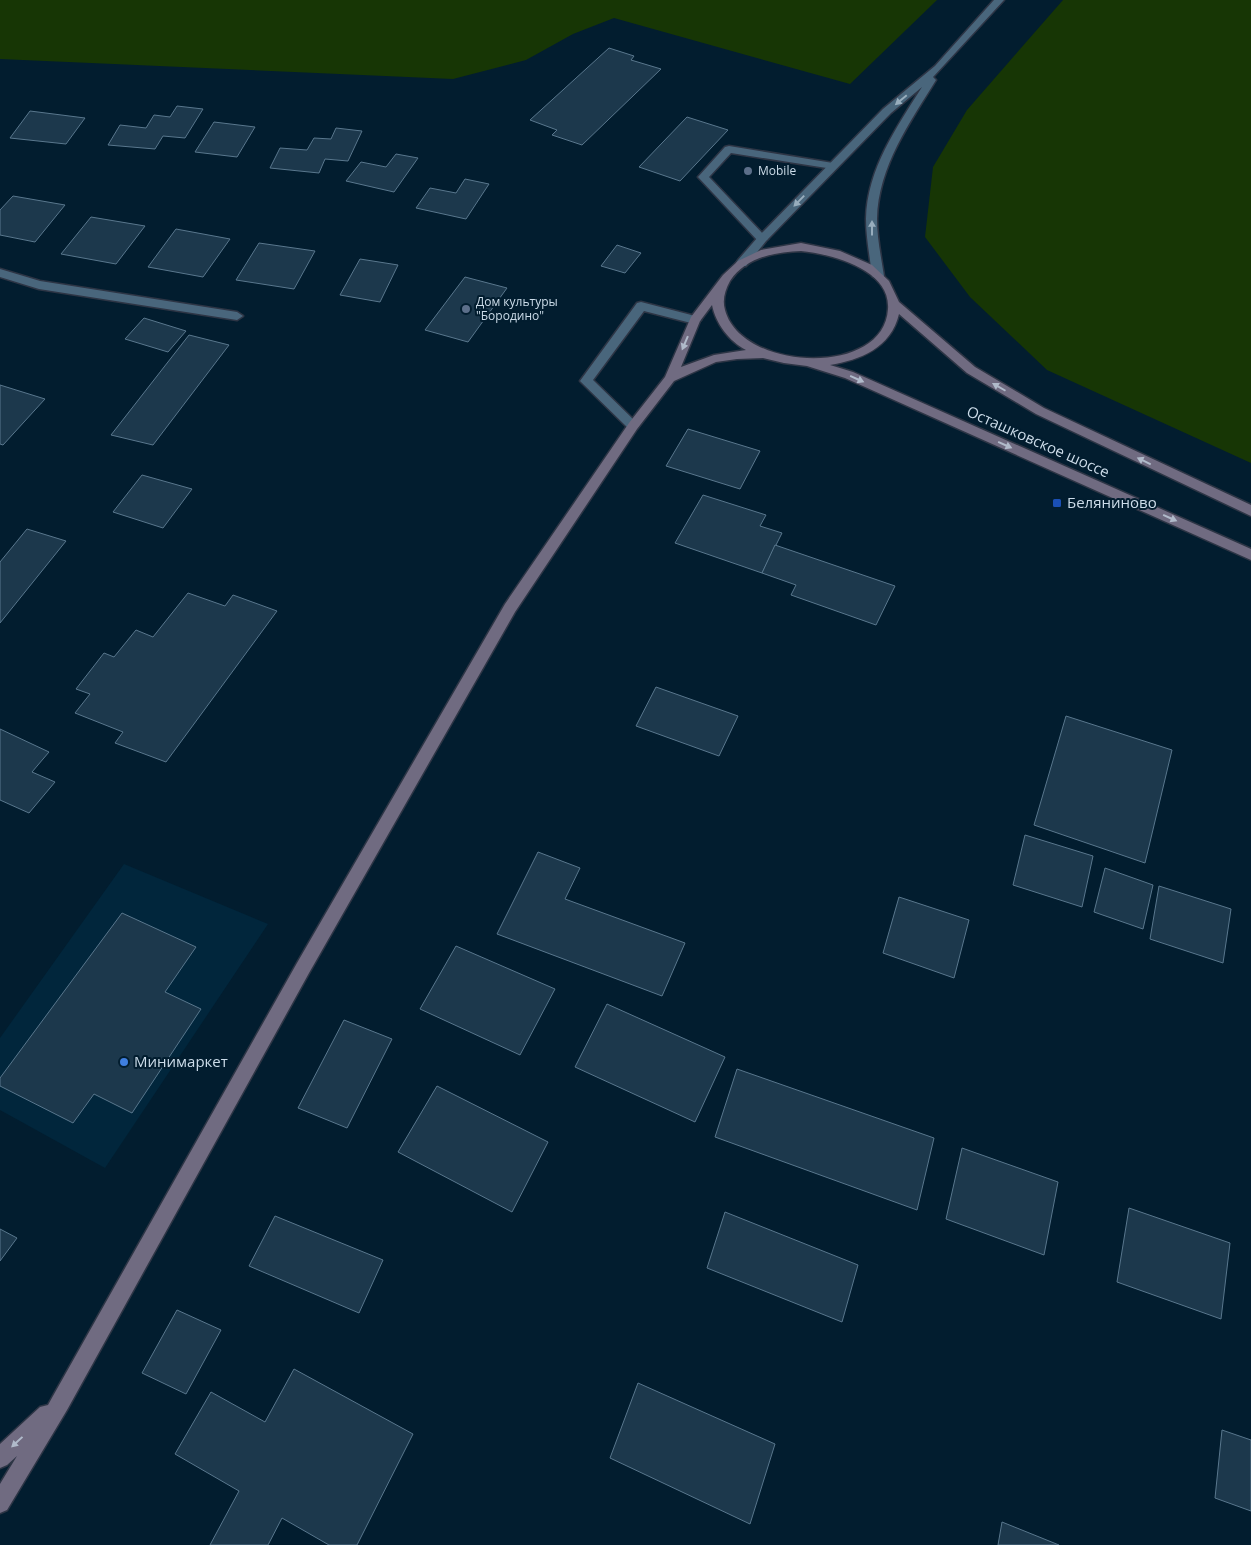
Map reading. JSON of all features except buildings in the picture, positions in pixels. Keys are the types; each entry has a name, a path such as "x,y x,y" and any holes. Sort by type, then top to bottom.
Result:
{"street":[{"name":"Осташковское шоссе","path":"742,263 762,239 887,111 938,68 1000,0"},
{"name":"Осташковское шоссе","path":"878,276 872,228 872,209 879,177 890,147 938,68"},
{"path":"762,239 703,177 729,149 833,166"},
{"name":"Осташковское шоссе","path":"811,363 856,355 873,346 886,333 893,319 894,304 889,289 878,276 857,261 823,250 801,248 779,249 759,254 742,263 728,274 720,287 718,302 721,317 744,344 764,354 787,360 811,363 849,375 1251,555"},
{"path":"0,273 39,285 237,316"},
{"path":"0,1503 60,1403 308,960 510,608 633,426 670,378 695,320 720,287"},
{"name":"Осташковское шоссе","path":"894,304 970,370 1040,411 1251,512"},
{"path":"633,426 586,381 642,306 695,320"},
{"path":"670,378 695,364 718,358 745,353 764,354"},
{"path":"0,1458 60,1403"}],"shaded area":[{"path":"124,864 268,924 105,1168 0,1110 0,1038"}],"green space":[{"path":"0,0 937,0 850,84 614,18 573,34 526,60 453,79 0,59"},
{"path":"1063,0 1251,0 1251,463 1047,370 970,297 925,237 933,167 967,110"}],"place":[{"name":"Mobile","path":"748,171"},
{"name":"Дом культуры \"Бородино\"","path":"466,309"},
{"name":"Беляниново","path":"1057,503"},
{"name":"Минимаркет","path":"124,1062"}]}
